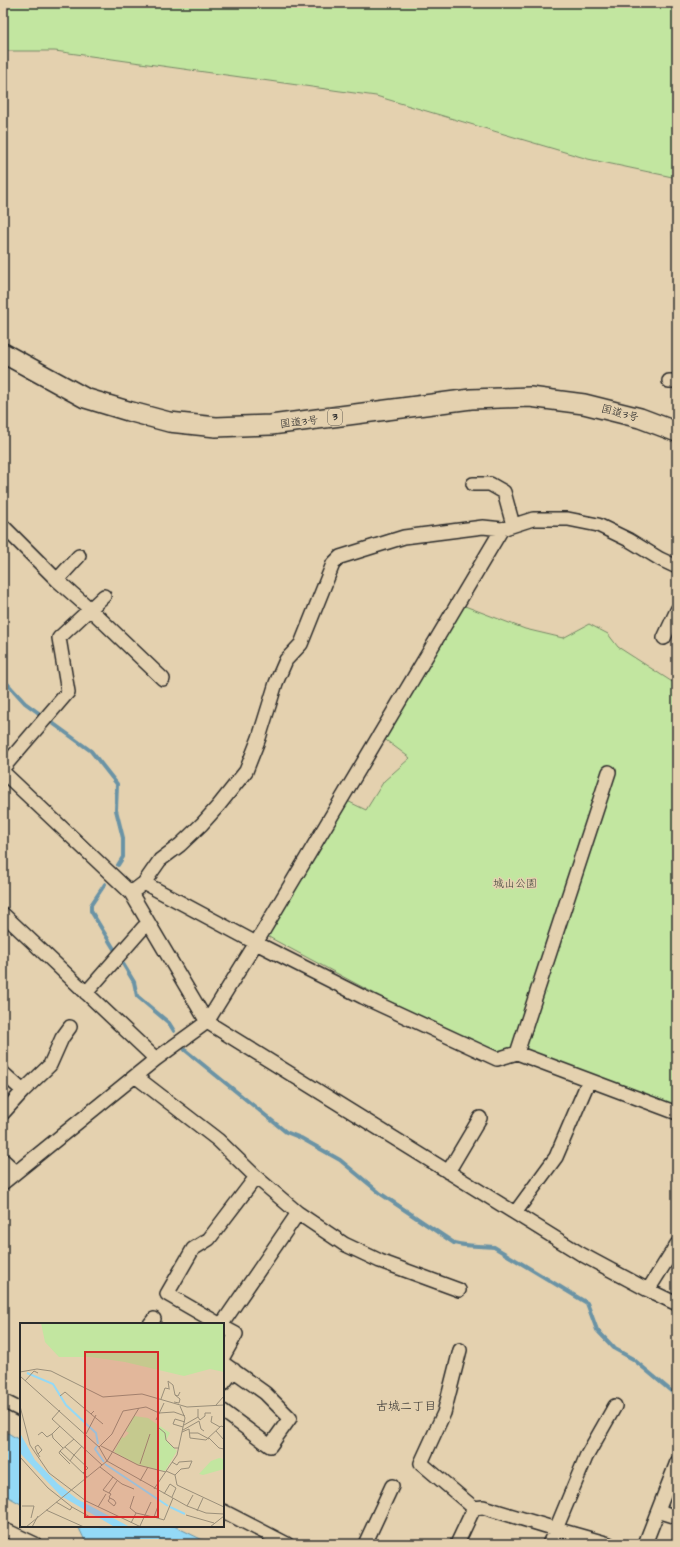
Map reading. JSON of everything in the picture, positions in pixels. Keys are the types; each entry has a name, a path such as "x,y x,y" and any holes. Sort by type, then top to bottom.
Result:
{"highway":[{"name":"国道3号","path":"3,353 85,398 169,422 216,427 272,425 471,400 530,397 584,404 640,418 677,432"}],"street":[{"path":"3,1183 156,1059 207,1022 507,527 504,492 490,484 474,484"},
{"path":"131,893 144,883 160,860 180,845 219,806 246,771 259,738 276,682 286,660 300,644 333,564 340,557 404,537 483,527 507,527 533,520 568,519 598,525 630,540 660,559 677,567"},
{"path":"3,526 57,580 90,609 163,679"},
{"path":"57,580 79,556"},
{"path":"3,768 68,692 59,638 104,596"},
{"path":"664,638 677,610"},
{"path":"3,772 131,893 207,1022 581,1254 677,1304"},
{"path":"517,1053 609,772"},
{"path":"144,883 363,998 497,1059 517,1053 677,1113"},
{"path":"3,914 156,1059"},
{"path":"86,993 143,928 149,924"},
{"path":"3,1113 50,1065 62,1038 70,1027"},
{"path":"3,1073 23,1091"},
{"path":"135,1076 218,1140 256,1177 298,1213 344,1244 380,1261 459,1290"},
{"path":"515,1213 556,1157 589,1080"},
{"path":"448,1172 480,1118"},
{"path":"3,1160 16,1172"},
{"path":"217,1323 167,1294 193,1249 209,1239 256,1177"},
{"path":"224,1324 298,1213"},
{"path":"648,1290 677,1244"},
{"path":"224,1326 236,1334 224,1355"},
{"path":"460,1350 444,1413 421,1463 474,1508 482,1507 609,1544"},
{"path":"224,1364 266,1393 290,1418 270,1446 224,1412"},
{"path":"224,1383 234,1370"},
{"path":"3,1401 20,1410"},
{"path":"549,1544 586,1457 615,1406"},
{"path":"645,1544 677,1462"},
{"path":"365,1544 392,1486"},
{"path":"457,1544 474,1508"},
{"path":"658,1511 677,1517"},
{"path":"224,1512 287,1544"},
{"path":"3,1529 35,1544"}],"green space":[{"path":"3,3 677,3 677,178 588,159 376,96 55,51 3,51"},
{"name":"城山公園","path":"457,603 525,629 563,638 589,624 608,634 618,647 677,685 677,1106 517,1053 497,1059 265,935 341,798 366,810 384,781 410,758 383,738"}],"water":[{"path":"3,1430 20,1440 20,1503 3,1494"},
{"path":"78,1527 176,1527 211,1544 90,1544 86,1543"}],"waterway":[{"path":"3,679 25,703 91,751 117,784 116,810 123,838 123,857 118,865"},
{"path":"105,884 91,905 91,911 134,982 137,996 169,1023 174,1031"},
{"path":"185,1050 286,1132 301,1138 340,1160 381,1194 454,1243 494,1247 587,1303 597,1330 615,1349 633,1359 677,1396"}],"district":[{"name":"古城二丁目","path":"406,1406"}]}
